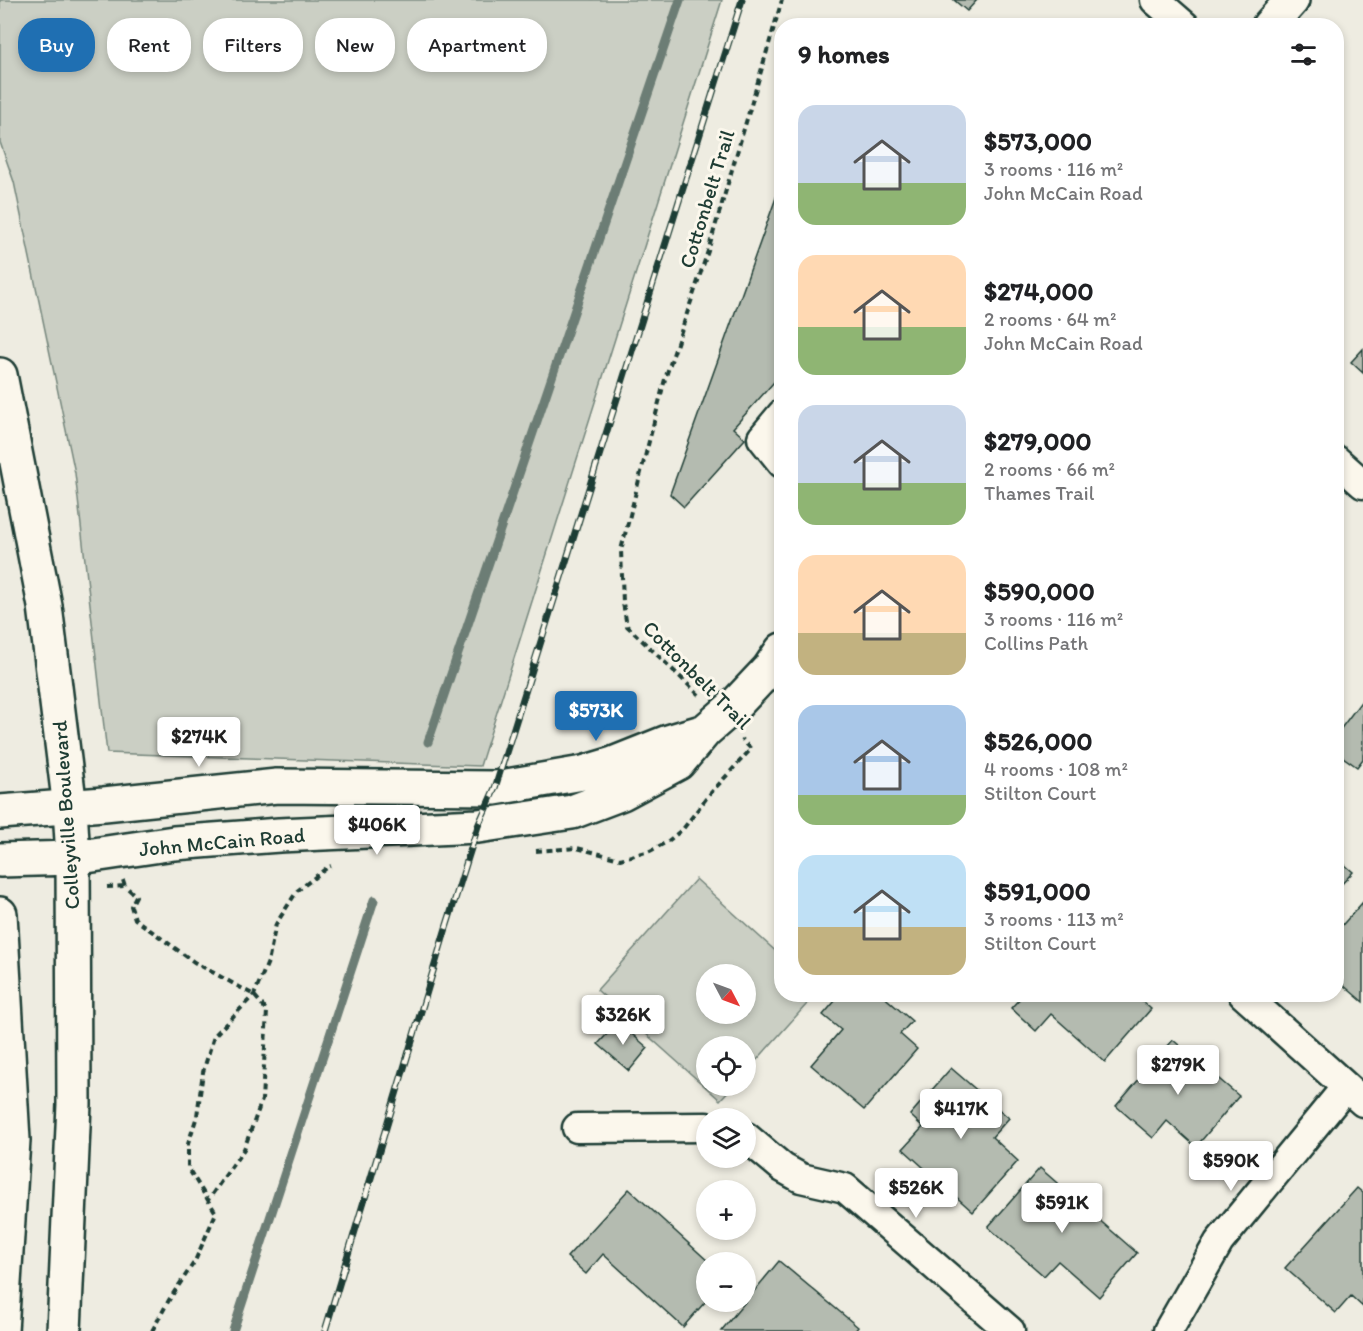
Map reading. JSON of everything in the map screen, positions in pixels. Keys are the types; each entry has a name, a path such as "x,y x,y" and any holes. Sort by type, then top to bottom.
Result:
{"main road":[{"path":"1276,18 1292,0"},
{"name":"Colleyville Boulevard","path":"0,375 45,606 70,807 73,858 74,1104 64,1331"},
{"name":"John McCain Road","path":"0,860 73,858 174,843 478,826 572,812 622,793 678,763 774,662"},
{"name":"John McCain Road","path":"0,812 277,786 495,788 582,773 603,767 713,724"},
{"path":"0,914 13,1140 3,1237 1,1331"}],"street":[{"path":"1155,0 1176,18"},
{"path":"774,424 762,438 774,453"},
{"path":"1344,467 1363,484"},
{"path":"1168,1331 1219,1242 1355,1095 1252,1002"},
{"path":"577,1128 696,1127"},
{"path":"756,1145 783,1168 801,1178 845,1188 1010,1331"}],"path":[{"name":"Cottonbelt Trail","path":"777,18 782,0"},
{"name":"Cottonbelt Trail","path":"533,851 577,848 620,859 650,850 667,842 683,829 708,796 751,749 713,724 627,626 623,603 621,550 665,379 708,251 774,27"},
{"path":"152,1331 195,1261 216,1213 188,1168 188,1144 197,1116 203,1072 214,1036 254,995 268,962 276,924 297,891 328,867 339,866"},
{"path":"125,885 136,896 131,906 135,918 194,962 254,995 267,1011 262,1100 244,1149 208,1200"}],"shaded area":[{"path":"0,0 722,0 480,766 107,753 75,473 14,182 0,142"},
{"path":"696,879 774,950 774,1002 809,1002 756,1061 756,1036 696,1036 696,1079 597,990"}],"building":[{"path":"954,0 977,0 967,11"},
{"path":"774,203 774,382 733,428 745,439 684,507 670,494"},
{"path":"1363,349 1363,373 1351,362"},
{"path":"1363,699 1363,759 1357,767 1344,758 1344,724"},
{"path":"1344,864 1353,872 1344,882"},
{"path":"1363,902 1363,1002 1344,986 1344,923"},
{"path":"834,1002 890,1002 912,1021 900,1034 917,1049 864,1110 811,1065 841,1030 823,1015"},
{"path":"1017,1002 1143,1002 1151,1009 1105,1062 1051,1014 1036,1031 1011,1008"},
{"path":"618,1022 648,1048 629,1071 598,1044"},
{"path":"1173,1040 1239,1096 1196,1147 1167,1121 1153,1138 1116,1106"},
{"path":"951,1068 1009,1118 992,1137 1018,1161 973,1212 903,1149 923,1127 910,1115"},
{"path":"1040,1168 1137,1253 1099,1297 1058,1261 1044,1276 988,1227"},
{"path":"1357,1188 1363,1193 1363,1307 1351,1296 1336,1313 1285,1268"},
{"path":"629,1189 698,1252 696,1252 696,1312 683,1327 603,1254 586,1274 567,1257"},
{"path":"779,1261 858,1327 855,1331 721,1331 737,1312 756,1312 756,1289"}],"waterway":[{"path":"428,742 680,0"},
{"path":"233,1331 374,900"}],"railway":[{"path":"325,1331 446,928 478,826 495,788 742,0"}]}
